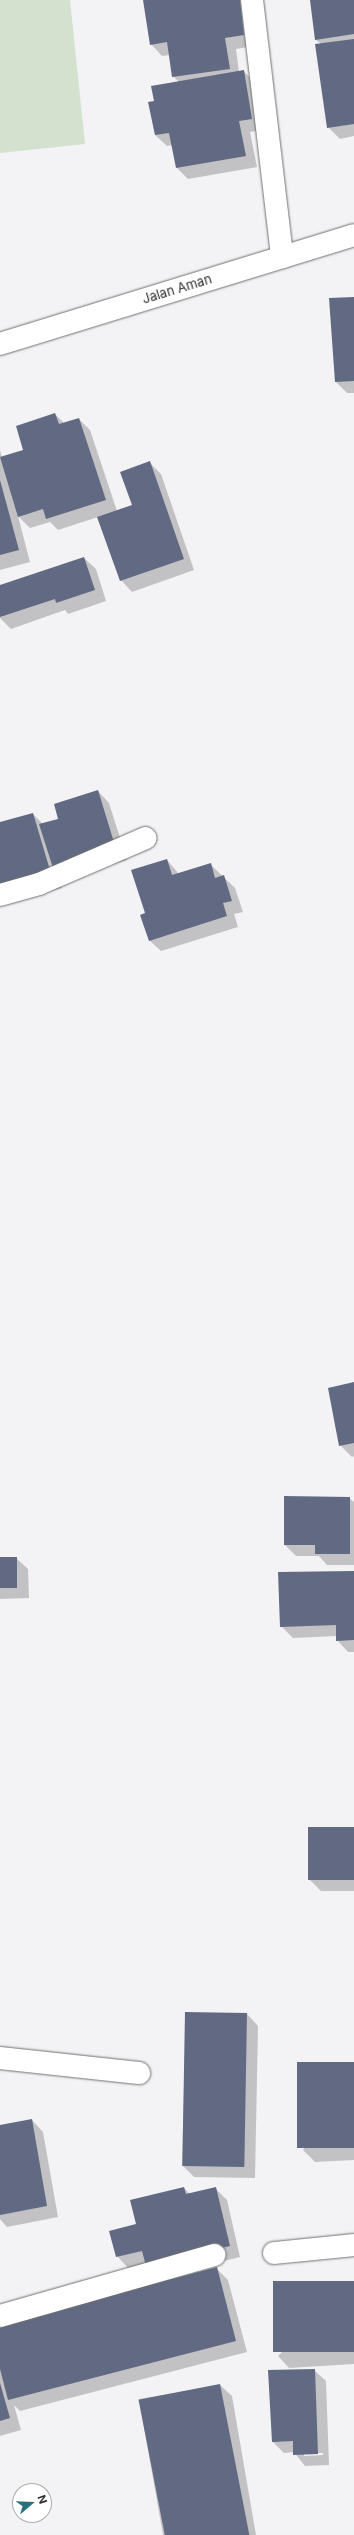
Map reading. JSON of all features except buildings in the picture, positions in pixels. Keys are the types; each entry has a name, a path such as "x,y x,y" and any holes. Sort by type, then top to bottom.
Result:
{"street":[{"path":"252,0 282,257"},
{"name":"Jalan Aman","path":"0,344 354,235"},
{"path":"0,895 39,884 146,838"},
{"path":"0,2058 139,2073"},
{"path":"274,2253 354,2245"},
{"path":"0,2316 214,2255"}],"green space":[{"path":"0,0 70,0 85,144 0,153"}]}
